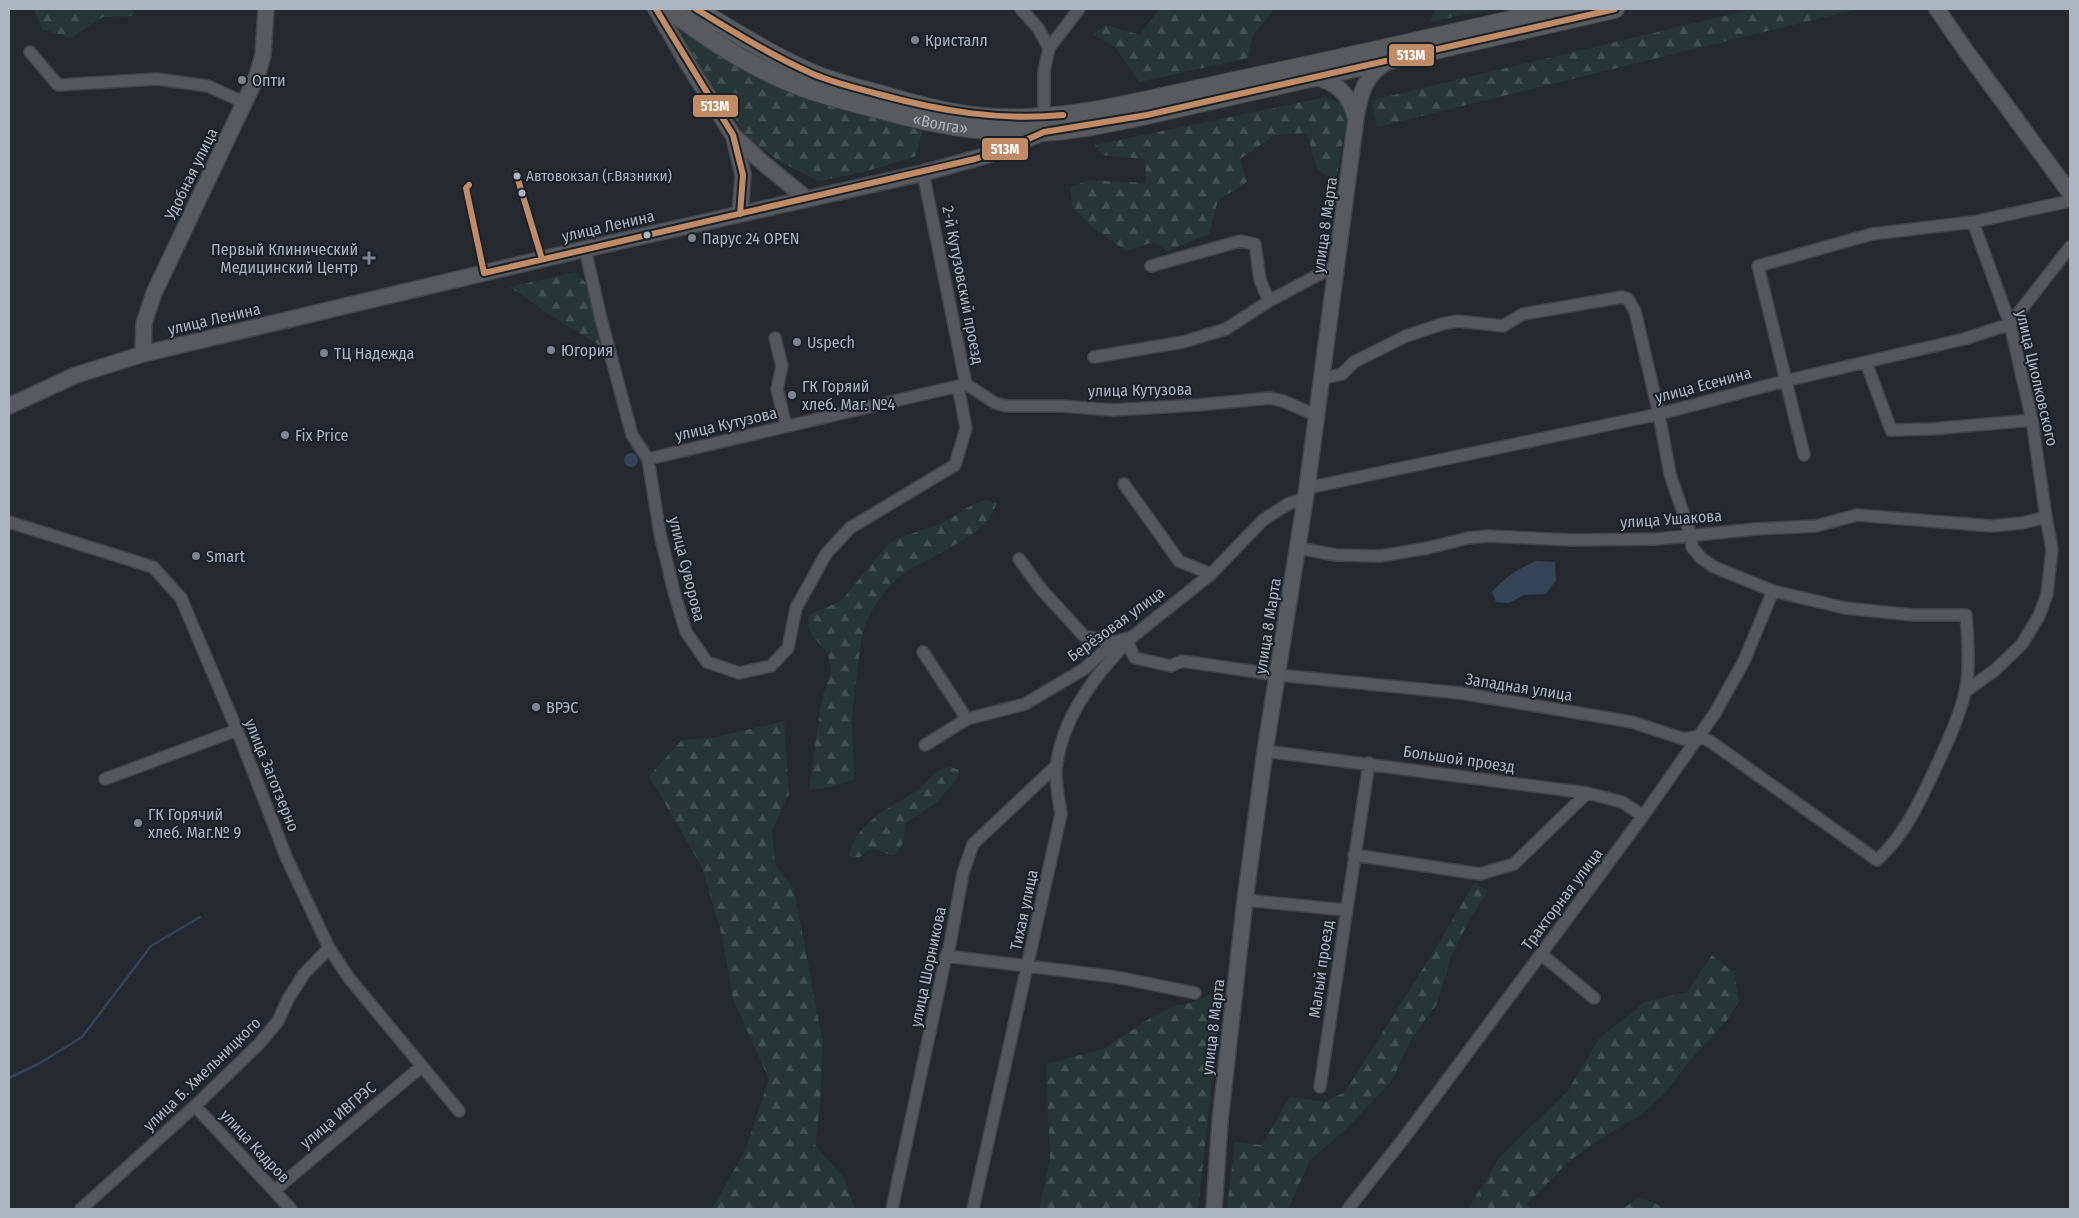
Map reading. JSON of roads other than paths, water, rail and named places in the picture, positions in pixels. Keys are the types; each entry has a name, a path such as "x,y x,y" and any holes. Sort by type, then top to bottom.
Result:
{"highway":[{"name":"«Волга»","path":"669,9 725,48 765,70 811,90 856,104 938,124 1006,132 1559,9"},
{"name":"«Волга»","path":"696,9 783,60 816,75 852,87 949,112 1044,124 1088,126 1147,115 1615,9"}],"main road":[{"name":"Удобная улица","path":"143,354 144,323 154,293 257,76 263,55 266,9"},
{"path":"656,9 688,64 734,135 763,163 807,199"},
{"path":"1938,9 1966,51 2070,193"},
{"name":"улица 8 Марта","path":"1214,1209 1220,1121 1245,900 1265,750 1306,493 1359,98 1369,75 1377,67 1389,60"},
{"path":"1314,77 1329,81 1340,89 1348,98 1356,118"},
{"name":"улица Ленина","path":"9,406 76,375 143,354 586,249 923,172 988,155 1044,124"},
{"path":"734,135 744,175"},
{"path":"740,214 744,175 747,168 752,164 763,163"}],"street":[{"path":"1021,9 1038,28 1049,48"},
{"path":"1044,124 1044,71 1049,48 1079,9"},
{"path":"30,52 58,85 104,80 157,79 208,86 245,103"},
{"name":"2-й Кутузовский проезд","path":"923,172 962,385 966,428"},
{"path":"1804,456 1758,266 1872,234 1973,222 2070,202"},
{"name":"улица Циолковского","path":"1966,691 1995,670 2022,644 2039,616 2047,594 2052,549 2032,420 2010,324 1973,222"},
{"path":"1151,266 1240,241 1255,244 1260,280 1269,302"},
{"path":"2010,324 2070,247"},
{"name":"улица Суворова","path":"586,249 601,319 632,435 648,459 660,534 674,592 686,632 707,662 739,673 771,666 788,648 796,608 826,554 850,528 955,464 966,428"},
{"name":"улица Кутузова","path":"1094,357 1183,342 1226,329 1269,302 1337,265"},
{"path":"1322,379 1342,374 1354,362 1406,336 1442,324 1458,321 1503,326 1523,314 1622,297 1628,299 1634,310 1659,414 1670,474 1691,536 1692,547 1701,558 1714,566 1773,591 1845,608 1913,615 1966,615 1968,636 1966,691 1948,740 1915,810 1891,848 1877,860 1711,742 1699,736"},
{"name":"улица Есенина","path":"1306,493 1659,414 1785,381 1964,339 2010,324"},
{"path":"775,338 782,366 777,389 786,426"},
{"path":"1866,362 1891,430 1932,429 2032,420"},
{"name":"улица Кутузова","path":"648,459 962,385 995,403 1006,406 1062,406 1112,410 1198,405 1270,398 1283,400 1291,406 1316,414"},
{"path":"1124,484 1180,561 1210,574"},
{"name":"Берёзовая улица","path":"925,745 966,719 1025,704 1084,668 1114,642 1129,639 1210,574 1264,520 1306,493"},
{"name":"улица Ушакова","path":"1298,548 1336,555 1380,556 1428,548 1468,538 1488,536 1572,540 1657,539 1755,529 1816,526 1857,515 1992,526 2022,524 2046,517"},
{"name":"улица Заготзерно","path":"9,522 153,567 181,598 237,730 287,859 329,948 349,978 459,1111"},
{"path":"1019,559 1041,589 1084,636 1114,642"},
{"name":"Тракторная улица","path":"1348,1209 1541,954 1643,816 1715,713 1744,661 1773,591"},
{"name":"Западная улица","path":"1129,639 1135,658 1171,666 1182,661 1278,675 1460,693 1632,722 1684,740 1699,736"},
{"name":"Тихая улица","path":"973,1209 1061,814 1056,775 1065,731 1082,700 1105,665 1129,639"},
{"path":"923,652 966,719"},
{"path":"105,779 237,730"},
{"name":"Большой проезд","path":"1265,750 1587,793 1622,802 1643,816"},
{"name":"Малый проезд","path":"1320,1087 1368,763"},
{"name":"улица Шорникова","path":"892,1209 949,949 963,873 973,844 1057,765"},
{"path":"1354,855 1480,874 1514,864 1587,793"},
{"path":"1245,900 1345,910"},
{"name":"улица Б. Хмельницкого","path":"81,1209 195,1106 259,1044 278,1021 288,999 304,974 329,948"},
{"path":"1541,954 1594,998"},
{"path":"946,956 1116,978 1195,993"},
{"name":"улица ИВГРЭС","path":"275,1190 422,1066"},
{"name":"улица Кадров","path":"195,1106 291,1209"}],"water":[{"path":"631,453 636,455 638,460 636,465 631,467 626,465 624,460 626,455"},
{"path":"1536,561 1555,562 1556,580 1546,594 1524,595 1509,603 1496,602 1492,592 1512,574"}],"waterway":[{"path":"9,1078 40,1063 82,1037 151,946 200,917"}],"place":[{"name":"Кристалл","path":"915,40"},
{"name":"Опти","path":"242,80"},
{"name":"Автовокзал (г.Вязники)","path":"517,176"},
{"name":"Парус 24 OPEN","path":"692,238"},
{"name":"Первый Клинический Медицинский Центр","path":"369,258"},
{"name":"Uspech","path":"797,342"},
{"name":"Югория","path":"551,350"},
{"name":"ТЦ Надежда","path":"324,353"},
{"name":"ГК Горяий хлеб. Маг. №4","path":"792,395"},
{"name":"Fix Price","path":"285,435"},
{"name":"Smart","path":"196,556"},
{"name":"ВРЭС","path":"536,707"},
{"name":"ГК Горячий хлеб. Маг.№ 9","path":"138,823"}]}
